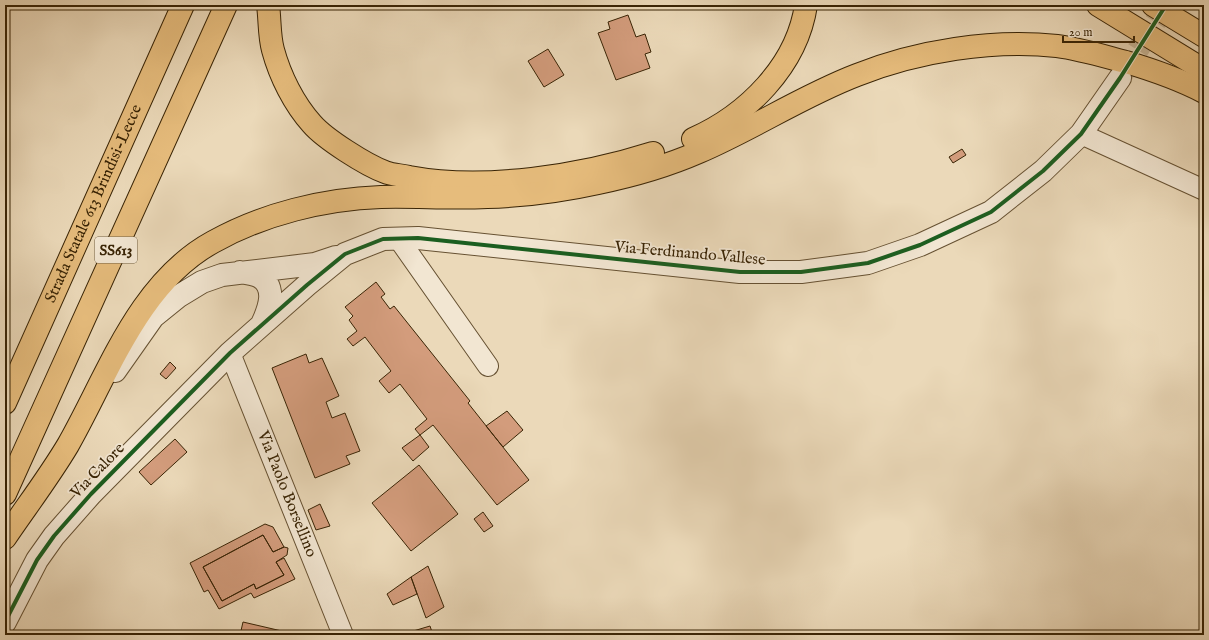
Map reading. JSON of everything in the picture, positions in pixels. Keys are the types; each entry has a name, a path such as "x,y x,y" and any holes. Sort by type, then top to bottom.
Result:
{"highway":[{"name":"Strada Statale 613 Brindisi-Lecce","path":"5,403 184,5"},
{"name":"SS613","path":"5,494 226,5"},
{"path":"268,5 272,49 287,87 313,125 348,153 385,172 431,181 494,182 564,174 632,160 673,147 713,130 742,109 772,81 793,46 806,5"},
{"path":"1098,5 1204,70"},
{"path":"1153,5 1204,36"},
{"path":"5,538 66,448 149,298 180,264 212,242 277,215 324,203 379,197 485,197 528,194 596,184 638,174 698,153 855,75 904,58 957,49 1011,44 1058,46 1100,55 1150,69 1189,84 1204,92"}],"street":[{"name":"Via Ferdinando Vallese","path":"230,353 345,254 383,239 418,238 740,272 801,272 868,262 920,245 991,212 1043,171 1081,134 1120,78"},
{"path":"1081,134 1204,190"},
{"path":"398,238 488,366"},
{"path":"87,409 153,317 179,296 202,282 222,274 315,264 345,254"},
{"path":"239,272 259,277 267,284 271,293 270,305 262,324"},
{"name":"Via Calore","path":"5,622 37,560 54,536 91,494 230,353"},
{"name":"Via Paolo Borsellino","path":"230,353 343,635"}],"building":[{"path":"628,15 636,37 645,34 651,52 645,54 650,68 616,80 598,33 610,29 608,22"},
{"path":"548,49 564,75 544,87 528,61"},
{"path":"962,149 966,155 953,163 949,157"},
{"path":"376,282 385,294 381,297 390,309 394,306 470,401 468,403 529,480 497,505 433,425 420,435 415,429 427,419 400,384 389,393 379,381 391,371 365,337 353,346 347,339 357,331 349,320 353,316 345,307"},
{"path":"306,354 309,363 322,358 339,396 326,402 332,418 345,413 360,451 346,456 350,464 315,478 272,368"},
{"path":"170,362 176,368 166,379 160,374"},
{"path":"507,411 523,430 503,447 486,426"},
{"path":"420,435 429,447 413,461 402,448"},
{"path":"175,439 187,452 151,485 139,472"},
{"path":"419,465 458,514 411,551 372,503"},
{"path":"320,504 330,526 316,530 308,510"},
{"path":"483,512 493,526 484,532 474,519"},
{"path":"265,524 273,527 284,547 273,552 263,535 203,567 222,601 254,584 256,589 284,575 276,562 284,558 295,579 254,598 251,593 219,609 208,590 204,592 190,563"},
{"path":"263,535 273,552 284,547 288,548 287,555 276,562 284,575 256,589 254,584 222,601 203,567"},
{"path":"428,566 444,607 426,618 411,577"},
{"path":"411,577 417,594 393,605 387,594"},
{"path":"243,622 286,632 285,635 240,635"},
{"path":"430,626 433,635 400,635"}],"tunnel":[{"path":"1120,78 1166,5"}],"cycle path":[{"path":"5,622 37,560 54,536 91,494 230,353 307,285 345,254 383,239 418,238 740,272 801,272 868,263 920,245 991,212 1043,171 1081,134 1120,78 1166,5"}]}
